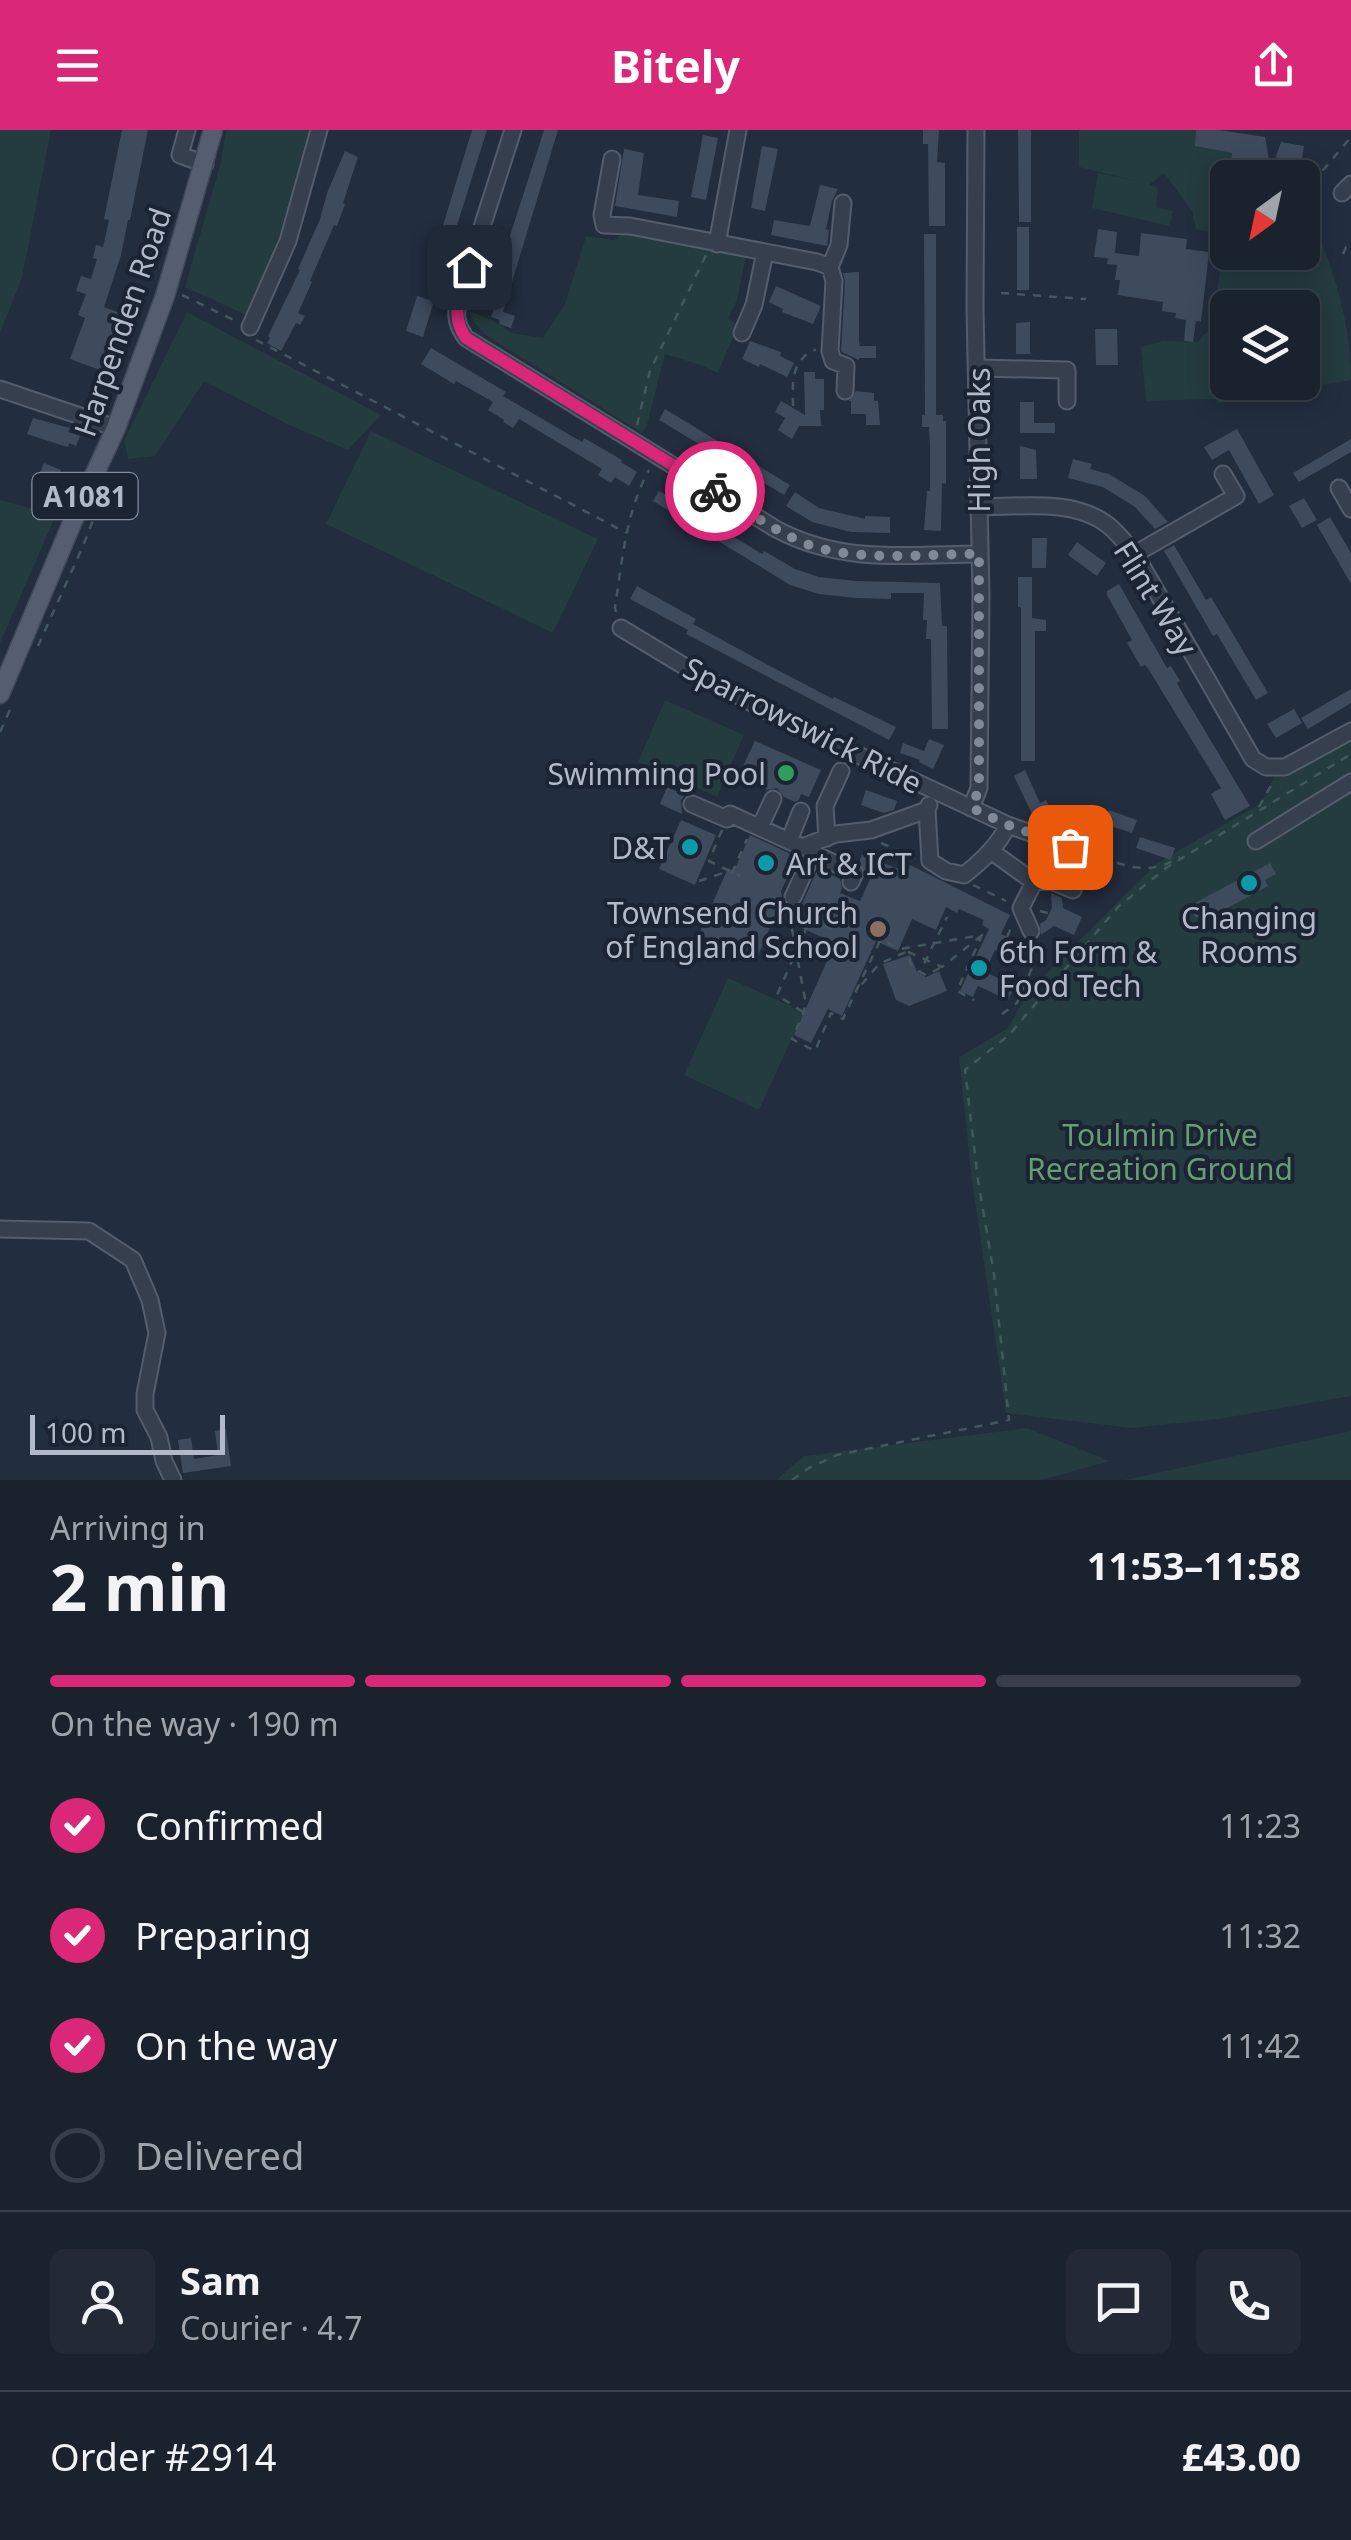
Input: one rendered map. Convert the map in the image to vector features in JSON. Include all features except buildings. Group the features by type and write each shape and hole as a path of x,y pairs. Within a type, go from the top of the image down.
{"main road":[{"name":"Harpenden Road","path":"0,694 116,428 165,296 214,130"}],"street":[{"path":"187,130 180,155 205,164"},
{"path":"250,328 288,241 319,130"},
{"path":"512,130 458,302 456,318 466,338 809,545 868,555 979,554"},
{"path":"714,243 738,130"},
{"name":"High Oaks","path":"972,808 979,788 976,130"},
{"path":"612,159 602,215 604,225 630,226 830,267"},
{"path":"843,203 839,245 830,267 834,280 830,352 833,361 846,366 844,391"},
{"path":"742,333 754,305 765,252"},
{"path":"978,368 1066,370 1066,401"},
{"path":"0,390 116,428"},
{"path":"1135,554 1236,496 1223,474"},
{"path":"1339,488 1351,509"},
{"name":"Flint Way","path":"978,508 1046,506 1079,510 1108,525 1135,554 1253,759 1266,767 1283,767"},
{"name":"Sparrowswick Ride","path":"621,628 778,717 934,792 1008,825 1101,858"},
{"path":"1283,767 1350,734"},
{"path":"827,838 825,806 841,772"},
{"path":"1256,841 1351,782"},
{"path":"934,792 927,810 930,860 946,871 964,875 991,851 1008,825"},
{"path":"756,828 773,799"},
{"path":"692,804 727,818 730,814 812,848 856,872 850,882"},
{"path":"793,898 812,848 827,838 870,830 927,810"},
{"path":"789,841 802,811"},
{"path":"991,851 1034,882 1051,881 1073,890"},
{"path":"1031,931 1021,908 1034,882"},
{"path":"0,1229 89,1230 133,1260 150,1300 157,1333 144,1394 145,1410 159,1436 173,1480"}],"path":[{"path":"1320,174 1351,137"},
{"path":"633,441 650,371 714,243"},
{"path":"1342,254 1351,244"},
{"path":"1001,293 1086,299"},
{"path":"181,295 250,328 253,338 627,533"},
{"path":"793,406 797,364 811,350 830,352"},
{"path":"621,628 615,607 627,533 645,477 657,455"},
{"path":"792,1480 837,1456 1010,1420 965,1070 1008,1034 1118,907 1166,868 1351,754"},
{"path":"1101,858 1137,868 1164,867 1262,806 1283,767"},
{"path":"727,818 709,861 740,876"},
{"path":"732,873 756,828"},
{"path":"700,881 726,872"},
{"path":"838,931 788,909 805,999 804,1012 792,1038 815,1052 832,1013 843,1019 881,940"},
{"path":"920,972 947,918"},
{"path":"804,1012 776,995 810,920"},
{"path":"1002,1014 1017,1003 1041,947 1031,931"},
{"path":"900,949 982,935"},
{"path":"906,952 914,969 926,975 942,968 982,935"},
{"path":"974,1000 957,991 982,935"},
{"path":"873,936 942,968"},
{"path":"856,990 879,964 906,952"}],"green space":[{"path":"0,130 51,130 22,278 0,333"},
{"path":"226,130 309,130 279,237 246,315 185,287 221,162"},
{"path":"1079,130 1196,130 1195,146 1236,153 1234,160 1210,160 1210,232 1196,229 1192,211 1164,173 1149,185 1158,191 1156,207 1173,211 1169,226 1092,208 1098,173 1140,182 1079,167"},
{"path":"627,231 746,256 737,300 728,318 738,325 718,373 665,354 642,433 487,336 469,311 512,333 543,338 565,304 586,236 614,240"},
{"path":"1320,240 1332,270 1348,335 1351,380 1320,385 1320,290 1217,290 1220,270 1320,270"},
{"path":"187,312 381,415 348,450 204,381 155,456 128,459 124,441"},
{"path":"1209,330 1210,399 1146,401 1141,347 1163,341 1197,342"},
{"path":"371,431 598,539 553,633 326,524"},
{"path":"0,500 56,515 0,643"},
{"path":"665,700 744,735 717,797 638,762"},
{"name":"Toulmin Drive Recreation Ground","path":"1351,734 1351,1396 1219,1419 1131,1428 1006,1413 972,1181 959,1057 1008,1028 1027,993 1157,863 1261,803 1275,775"},
{"path":"728,978 804,1012 759,1110 684,1075"},
{"path":"1027,1428 1110,1461 1041,1480 776,1480 804,1456"},
{"path":"1351,1431 1351,1480 1124,1480"}],"way so far":[{"path":"715,491 792,537 825,550 868,555 979,554 979,788 972,808 1070,847"}],"place":[{"name":"Swimming Pool","path":"786,773"},
{"name":"D&T","path":"690,847"},
{"name":"Art & ICT","path":"766,863"},
{"name":"Changing Rooms","path":"1249,883"},
{"name":"Townsend Church of England School","path":"878,929"},
{"name":"6th Form & Food Tech","path":"979,968"}],"route":[{"path":"469,267 456,311 466,338 715,491"}]}
